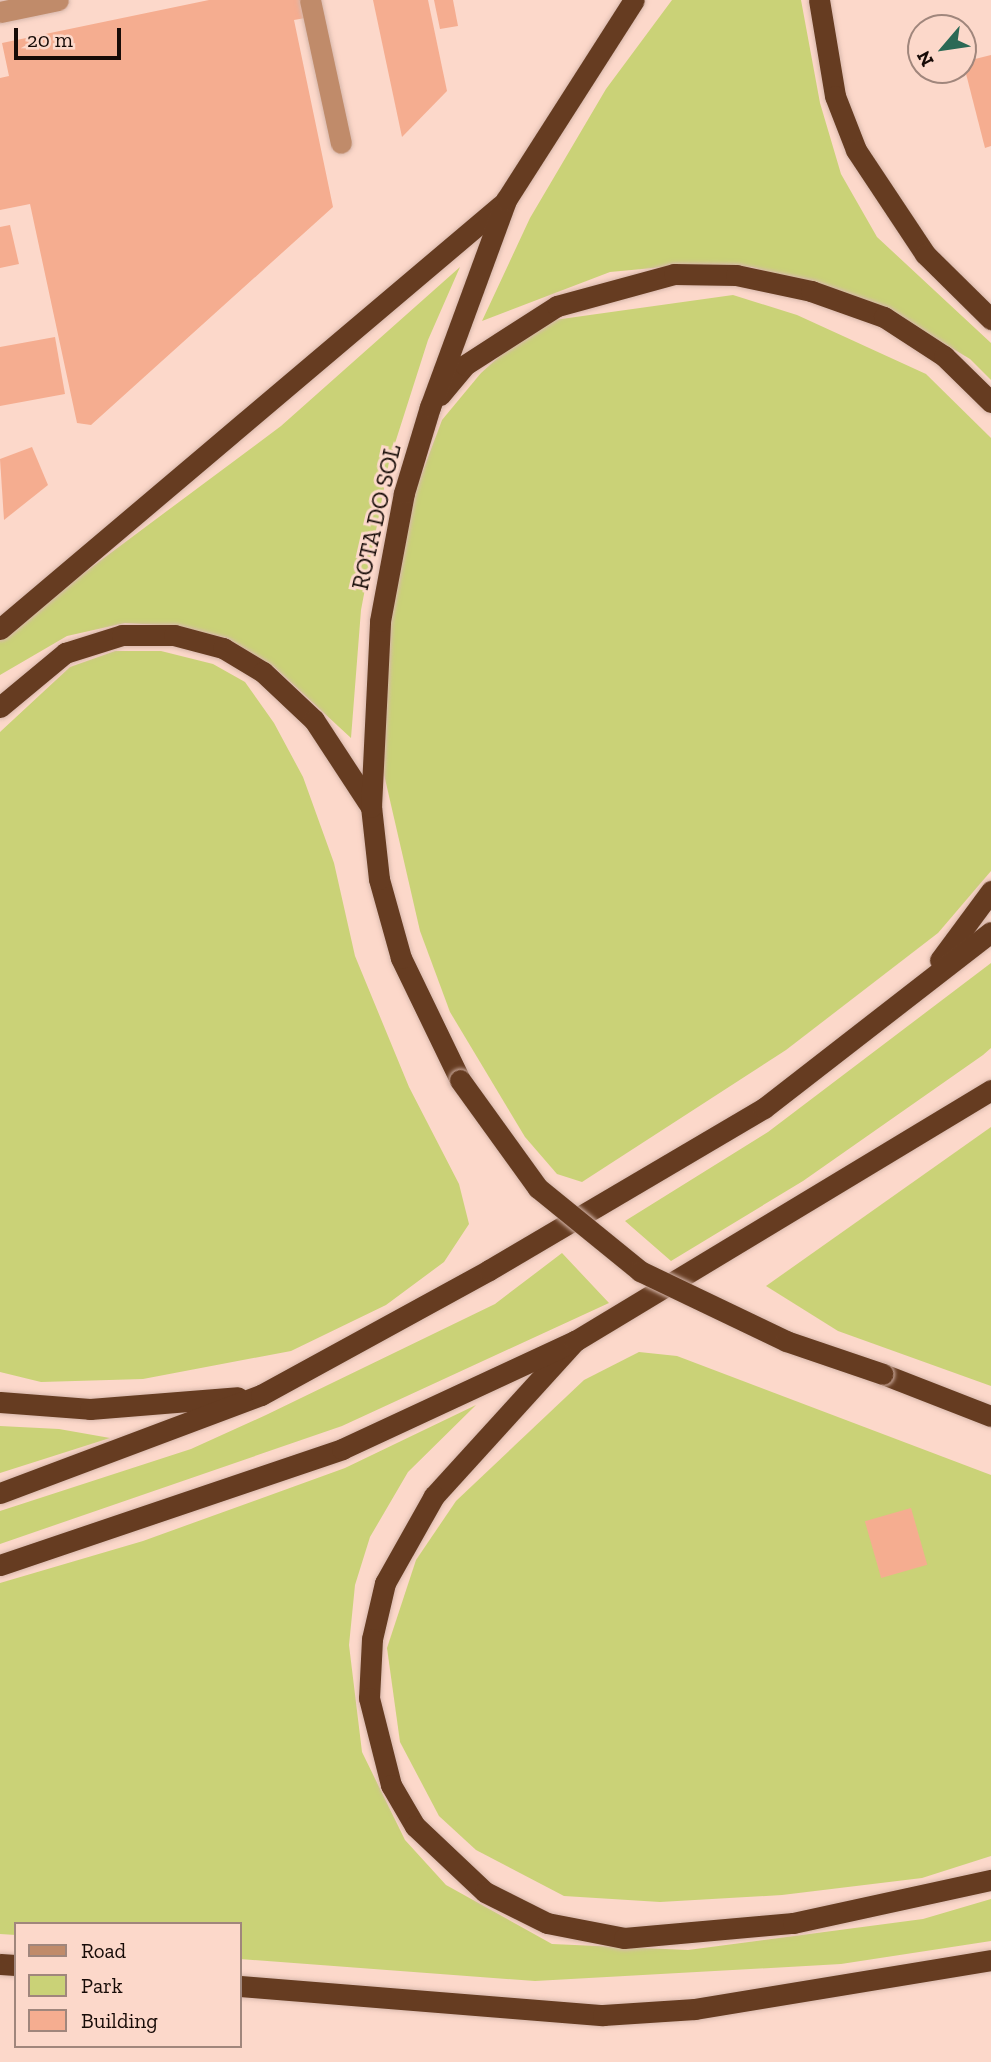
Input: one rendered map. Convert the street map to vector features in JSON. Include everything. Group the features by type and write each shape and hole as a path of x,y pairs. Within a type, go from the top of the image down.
{"highway":[{"name":"ROTA DO SOL","path":"634,0 506,200 430,407 404,493 380,621 371,807 379,879 401,958 460,1080 538,1188 640,1271 786,1341 883,1374 991,1416"},
{"path":"819,0 835,96 856,150 925,254 991,320"},
{"path":"0,629 506,200"},
{"path":"430,407 465,366 556,306 674,274 736,275 811,291 884,317 944,356 991,402"},
{"path":"0,707 65,653 122,635 199,641 263,672 314,720 371,807"},
{"path":"913,992 991,891"},
{"path":"0,1493 261,1395 764,1108 991,932"},
{"path":"0,1565 342,1449 575,1341 990,1090"},
{"path":"575,1341 434,1496 385,1583 372,1639 369,1698 391,1786 415,1826 485,1892 547,1923 624,1938 793,1923 991,1880"},
{"path":"0,1402 90,1409 261,1395"},
{"path":"242,1986 603,2015 695,2008 991,1960"}],"street":[{"path":"0,12 58,0"},
{"path":"310,0 341,143"}],"green space":[{"path":"672,0 801,0 820,103 841,174 877,237 991,343 991,380 970,359 885,308 752,267 685,265 610,272 482,321 530,218 606,89"},
{"path":"460,267 428,340 389,462 361,610 351,738 273,666 227,638 177,626 125,623 67,636 0,675 0,639 10,628 281,426"},
{"path":"733,295 797,315 926,374 991,438 991,871 938,933 786,1050 582,1182 557,1174 525,1137 450,1012 420,931 383,770 389,613 416,489 442,420 481,373 525,333 554,320"},
{"path":"115,651 161,651 213,664 245,682 274,723 303,777 334,863 355,956 409,1087 459,1184 469,1224 444,1262 386,1305 291,1351 143,1379 41,1382 0,1372 0,732 70,667"},
{"path":"991,963 991,1048 983,1055 803,1181 671,1261 625,1221 768,1132"},
{"path":"991,1127 991,1386 838,1331 766,1286"},
{"path":"562,1253 609,1303 342,1426 0,1544 0,1511 191,1449 266,1415 495,1304"},
{"path":"639,1352 677,1356 991,1475 991,1856 922,1878 782,1895 660,1902 564,1896 476,1850 439,1816 400,1742 387,1648 416,1560 456,1501 584,1380"},
{"path":"476,1405 408,1472 370,1537 355,1585 349,1645 362,1752 405,1840 446,1885 552,1944 688,1950 923,1919 991,1899 991,1941 841,1964 535,1981 242,1959 242,1922 14,1922 14,1935 0,1934 0,1583 143,1541 345,1468"},
{"path":"0,1426 59,1429 110,1438 0,1473"}],"building":[{"path":"209,0 301,0 305,18 294,20 333,207 91,425 77,423 30,204 0,210 0,78 9,76 2,43"},
{"path":"373,0 428,0 447,91 402,137"},
{"path":"434,0 453,0 458,26 440,29"},
{"path":"991,55 991,146 985,148 969,84 977,84 977,58"},
{"path":"10,225 19,264 0,268 0,227"},
{"path":"55,337 65,394 0,406 0,347"},
{"path":"32,447 48,485 4,520 0,459"},
{"path":"911,1508 927,1565 881,1578 865,1521"}]}
